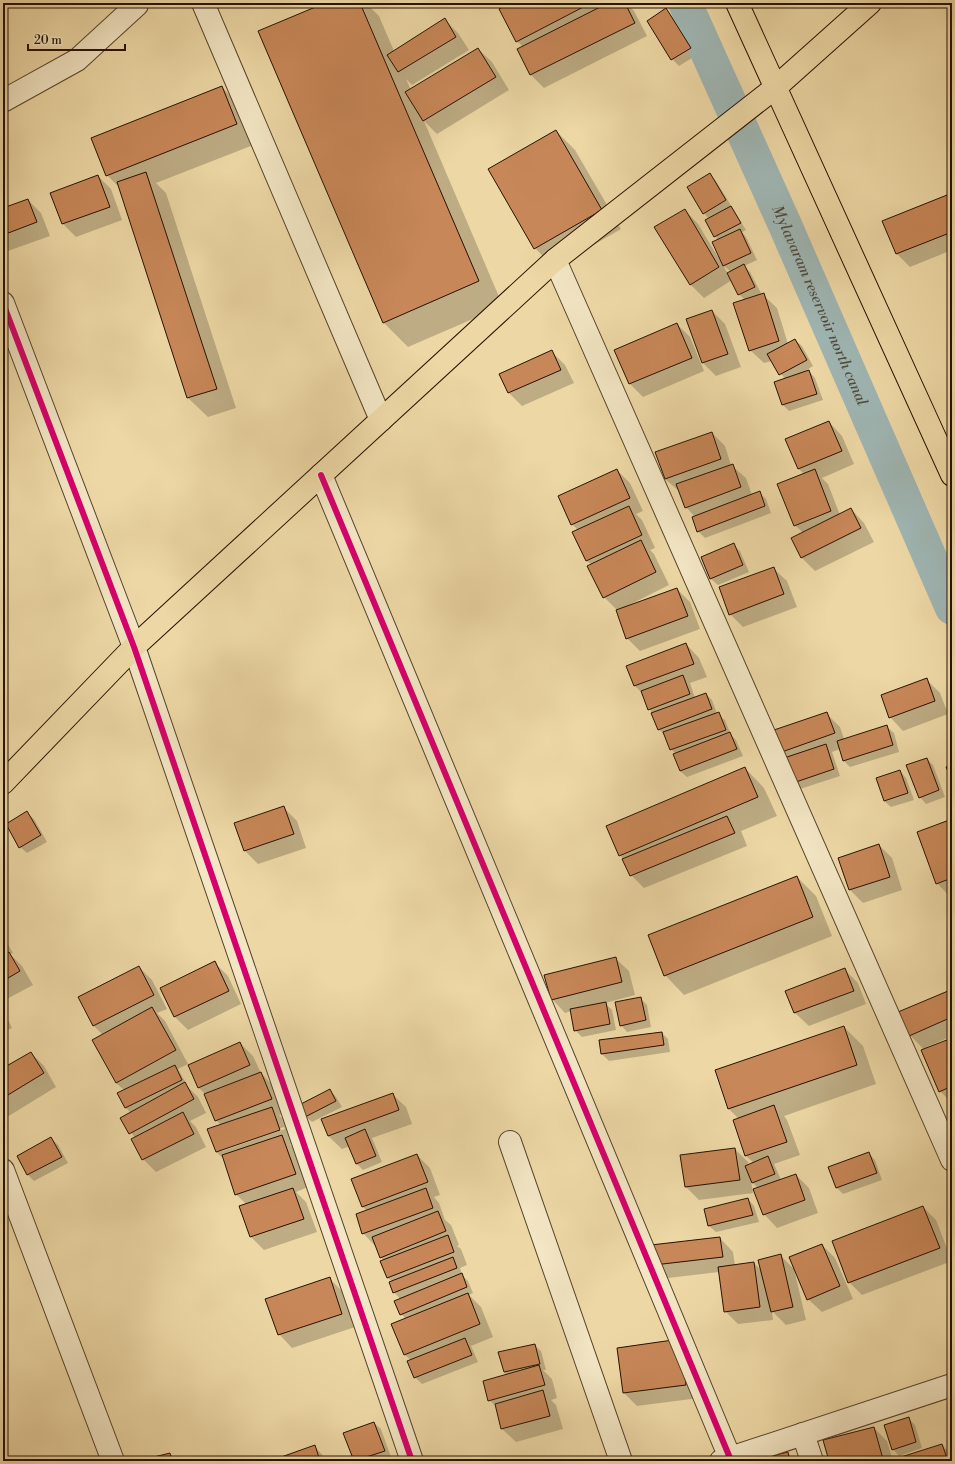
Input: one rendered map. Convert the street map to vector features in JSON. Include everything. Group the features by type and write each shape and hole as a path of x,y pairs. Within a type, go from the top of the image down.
{"main road":[{"path":"737,3 952,476"},
{"path":"3,783 134,647 555,260 776,87 870,3"}],"street":[{"path":"203,3 381,420"},
{"path":"3,101 77,60 141,4"},
{"path":"555,260 952,1160"},
{"path":"3,303 134,647 412,1461"},
{"path":"322,475 726,1459 952,1385"},
{"path":"510,1142 621,1461"},
{"path":"3,1170 113,1461"},
{"path":"803,1434 812,1461"}],"building":[{"path":"325,3 360,3 479,281 383,323 258,31"},
{"path":"510,3 591,3 516,42 499,9"},
{"path":"608,3 625,3 635,23 530,75 517,49"},
{"path":"666,8 691,48 671,60 647,21"},
{"path":"445,18 456,37 398,72 387,55"},
{"path":"478,48 496,77 423,121 405,92"},
{"path":"222,86 237,124 106,176 91,138"},
{"path":"556,130 602,210 534,249 488,169"},
{"path":"146,172 217,389 187,398 117,182"},
{"path":"710,173 726,200 703,214 687,187"},
{"path":"98,175 110,207 62,224 50,193"},
{"path":"952,193 952,232 896,254 882,221"},
{"path":"28,199 37,222 3,235 3,208"},
{"path":"731,206 741,223 714,237 705,220"},
{"path":"685,209 719,267 690,285 654,227"},
{"path":"740,229 751,253 723,266 712,242"},
{"path":"744,264 755,287 738,295 727,273"},
{"path":"764,293 779,341 749,351 733,303"},
{"path":"712,310 728,354 702,363 686,319"},
{"path":"677,323 692,358 629,384 614,350"},
{"path":"795,339 807,360 779,375 767,354"},
{"path":"552,350 561,370 508,393 499,374"},
{"path":"809,370 817,394 782,405 774,382"},
{"path":"829,421 842,451 798,469 785,439"},
{"path":"712,432 721,459 665,479 655,452"},
{"path":"733,464 741,487 685,508 676,484"},
{"path":"617,469 630,498 571,525 558,496"},
{"path":"815,469 831,511 794,526 777,484"},
{"path":"760,491 765,506 697,532 692,517"},
{"path":"629,506 642,535 586,561 572,532"},
{"path":"851,508 861,528 801,558 791,538"},
{"path":"641,540 656,572 603,598 587,566"},
{"path":"734,543 743,565 710,579 701,557"},
{"path":"774,567 784,594 729,615 719,587"},
{"path":"677,588 688,616 626,639 616,610"},
{"path":"686,643 694,664 634,686 626,666"},
{"path":"683,675 690,694 648,710 641,691"},
{"path":"927,678 935,701 889,718 881,695"},
{"path":"706,693 712,709 658,730 651,713"},
{"path":"719,712 726,730 670,750 663,732"},
{"path":"827,712 835,733 779,753 771,731"},
{"path":"887,725 893,745 843,761 837,741"},
{"path":"730,732 737,749 680,771 673,754"},
{"path":"826,744 834,769 793,783 784,758"},
{"path":"927,758 939,790 919,798 906,765"},
{"path":"952,764 952,781 946,767"},
{"path":"745,767 758,797 619,856 606,826"},
{"path":"900,770 908,793 884,801 876,778"},
{"path":"284,806 294,834 244,851 234,823"},
{"path":"27,811 41,835 19,848 6,824"},
{"path":"727,816 735,833 630,876 622,859"},
{"path":"952,819 952,878 936,884 917,832"},
{"path":"879,844 890,877 849,890 838,858"},
{"path":"797,876 813,917 664,976 648,935"},
{"path":"9,952 20,971 3,981 3,955"},
{"path":"616,957 622,982 551,1000 544,975"},
{"path":"215,961 229,991 174,1017 160,988"},
{"path":"139,966 154,995 93,1026 78,997"},
{"path":"845,968 854,991 794,1013 785,991"},
{"path":"948,991 952,999 952,1017 909,1036 898,1012"},
{"path":"641,997 646,1020 620,1026 615,1002"},
{"path":"606,1002 610,1024 574,1031 570,1009"},
{"path":"152,1007 176,1050 116,1083 92,1040"},
{"path":"844,1026 857,1065 728,1109 715,1070"},
{"path":"662,1032 664,1045 601,1054 599,1040"},
{"path":"952,1038 952,1086 939,1092 921,1050"},
{"path":"240,1042 250,1065 198,1088 188,1065"},
{"path":"31,1052 44,1073 3,1098 3,1068"},
{"path":"175,1065 182,1080 125,1108 117,1093"},
{"path":"261,1072 272,1099 215,1121 204,1094"},
{"path":"185,1082 194,1099 129,1134 120,1118"},
{"path":"330,1089 336,1101 305,1117 299,1105"},
{"path":"393,1093 399,1110 328,1136 321,1119"},
{"path":"774,1105 787,1142 745,1156 733,1120"},
{"path":"272,1107 280,1130 216,1152 207,1129"},
{"path":"183,1112 194,1134 142,1160 131,1139"},
{"path":"365,1129 376,1156 356,1164 345,1138"},
{"path":"282,1135 296,1174 235,1195 222,1155"},
{"path":"51,1137 62,1157 27,1175 17,1156"},
{"path":"735,1148 740,1180 685,1187 680,1155"},
{"path":"869,1152 877,1173 836,1188 828,1167"},
{"path":"417,1154 428,1182 362,1207 351,1179"},
{"path":"768,1156 775,1174 752,1183 745,1166"},
{"path":"796,1174 805,1200 763,1215 753,1189"},
{"path":"293,1188 304,1219 250,1237 239,1206"},
{"path":"426,1188 433,1208 362,1234 356,1214"},
{"path":"748,1198 753,1215 708,1226 704,1209"},
{"path":"923,1206 940,1248 848,1283 832,1241"},
{"path":"438,1211 446,1231 380,1258 372,1237"},
{"path":"448,1235 454,1252 387,1278 380,1261"},
{"path":"720,1237 723,1257 654,1265 651,1245"},
{"path":"822,1244 840,1286 807,1300 789,1257"},
{"path":"781,1254 793,1307 771,1312 758,1260"},
{"path":"453,1257 457,1268 393,1293 389,1282"},
{"path":"754,1262 760,1307 724,1312 718,1267"},
{"path":"462,1273 467,1287 400,1315 394,1301"},
{"path":"330,1277 342,1314 278,1335 265,1299"},
{"path":"468,1293 480,1324 404,1355 391,1324"},
{"path":"465,1338 472,1355 414,1378 407,1361"},
{"path":"680,1339 686,1385 623,1393 617,1348"},
{"path":"535,1344 540,1364 504,1372 498,1352"},
{"path":"539,1365 545,1385 488,1401 483,1381"},
{"path":"543,1390 550,1416 501,1429 495,1404"},
{"path":"909,1417 916,1442 892,1450 884,1425"},
{"path":"374,1422 385,1451 354,1461 343,1433"},
{"path":"874,1427 883,1459 876,1461 829,1461 823,1440"},
{"path":"942,1444 948,1461 903,1461 901,1457"},
{"path":"315,1445 320,1461 270,1461"},
{"path":"788,1452 790,1461 751,1461"},
{"path":"170,1453 172,1461 138,1461"}],"waterway":[{"name":"Mylavaram reservoir north canal","path":"685,3 785,225 952,608"}],"cycle path":[{"path":"3,303 134,647 412,1461"},
{"path":"321,475 730,1458"}]}
